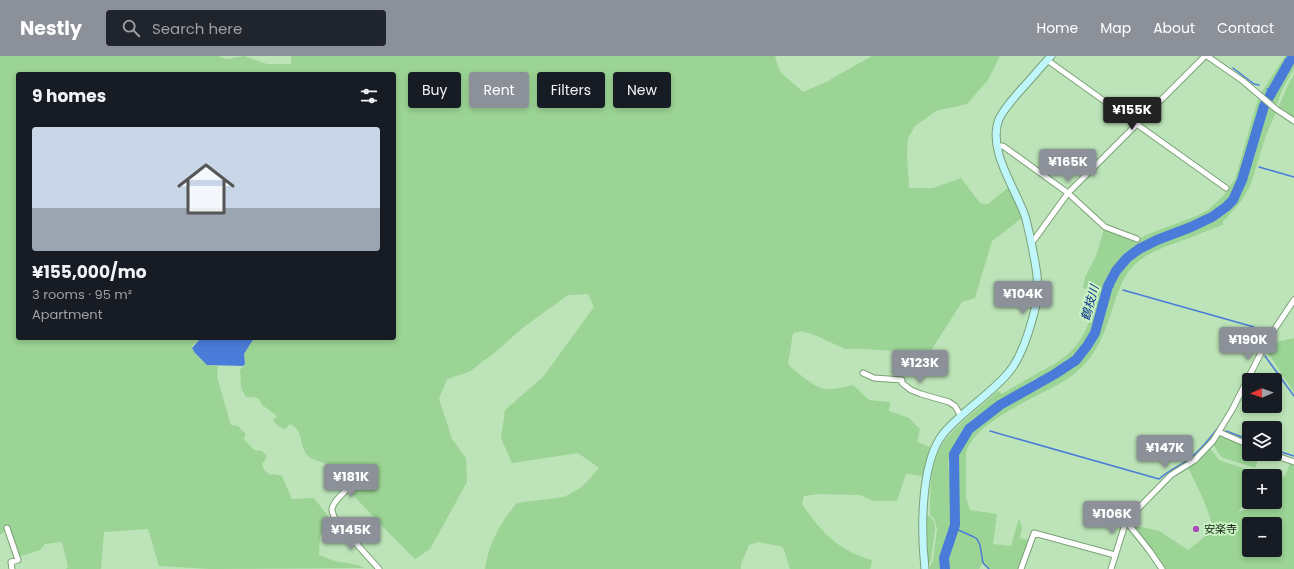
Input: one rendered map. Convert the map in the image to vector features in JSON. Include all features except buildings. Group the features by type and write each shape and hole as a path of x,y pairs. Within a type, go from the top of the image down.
{"main road":[{"path":"925,569 924,487 931,457 942,435 1010,371 1023,347 1036,304 1036,273 1031,241 1025,216 1007,175 997,146 997,130 999,119 1007,107 1049,58"}],"street":[{"path":"1031,241 1034,240 1068,194 1206,56 1243,81 1258,95 1294,121"},
{"path":"1049,58 1226,188"},
{"path":"997,146 1003,146 1068,194 1105,227 1137,239"},
{"path":"1111,569 1126,521 1171,475 1195,460 1213,442 1238,400 1268,339 1294,300"},
{"path":"863,373 874,378 902,380 902,382 911,390 949,402 955,406 961,416"},
{"path":"1219,432 1242,442"},
{"path":"1282,458 1294,462"},
{"path":"363,476 334,503 332,510 336,521 379,569"},
{"path":"1126,521 1162,569"},
{"path":"6,528 18,560 10,562 12,569"},
{"path":"1020,569 1034,533 1115,555"}],"green space":[{"path":"0,56 218,56 226,59 244,56 267,64 291,64 291,56 776,56 775,58 781,73 803,92 826,82 872,56 1000,56 988,80 967,104 936,111 915,126 908,138 907,155 909,188 933,188 961,178 980,203 988,204 1009,187 1022,218 992,241 975,298 962,302 930,352 845,349 802,331 793,333 788,364 794,370 818,387 824,389 841,388 853,385 869,400 890,402 889,411 909,418 920,429 917,442 930,447 924,476 906,474 897,501 874,501 860,495 820,494 804,496 802,504 816,523 832,539 850,552 872,560 870,569 790,569 783,547 759,542 749,545 741,564 741,569 485,569 492,542 501,525 517,503 564,497 582,487 599,468 578,453 512,463 501,438 505,410 543,377 594,307 588,294 568,295 524,327 469,372 447,379 439,399 452,439 466,458 467,482 430,549 415,559 352,494 328,465 324,462 310,458 307,455 299,434 294,427 290,424 285,429 278,426 273,421 277,416 262,405 259,399 246,397 241,388 240,370 245,364 244,354 253,340 396,340 396,72 16,72 16,340 199,340 192,346 194,352 205,363 218,366 217,377 231,425 238,426 246,434 244,439 254,450 262,451 266,455 266,459 262,464 263,468 269,475 275,474 282,476 292,499 314,498 333,523 320,536 319,555 335,561 358,565 364,568 210,569 159,566 148,529 104,532 101,569 66,569 68,566 62,542 45,544 40,550 15,558 5,531 0,535"},
{"path":"1285,56 1292,56 1267,98 1261,93"},
{"path":"1294,58 1294,69 1282,90 1277,104 1270,100"},
{"path":"1294,74 1294,118 1279,106"},
{"path":"1258,99 1264,104 1239,184 1228,200 1214,212 1199,221 1148,241 1133,250 1120,262 1110,278 1103,295 1097,323 1089,340 1075,357 1058,370 1045,377 1036,378 980,416 974,418 962,430 948,463 952,493 953,520 947,532 946,545 939,559 942,561 943,569 930,569 933,561 937,529 935,520 930,514 931,481 936,457 943,443 957,427 998,391 1002,394 1057,362 1075,347 1083,335 1091,317 1098,291 1083,288 1085,277 1096,256 1104,229 1134,239 1134,242 1146,235 1208,210 1223,196 1235,179"},
{"path":"1267,106 1276,112 1266,135 1251,184 1242,200 1223,222 1223,225 1167,246 1150,254 1135,264 1121,284 1105,329 1096,349 1083,366 1064,381 994,420 981,430 971,441 966,453 966,498 970,510 997,514 993,544 1011,546 1019,518 1022,528 1020,538 1029,540 1019,569 989,569 983,563 979,569 946,569 947,551 958,519 954,461 961,439 973,426 990,413 1063,371 1085,351 1096,333 1105,301 1116,275 1125,263 1137,252 1166,237 1212,218 1225,208 1236,196 1241,187"},
{"path":"1294,338 1294,392 1266,350 1276,342"},
{"path":"1221,435 1242,444 1242,461 1258,461 1255,468 1221,457 1213,444"},
{"path":"1209,447 1219,460 1246,469 1242,469 1242,507 1238,512 1248,509 1282,509 1282,476 1285,477 1290,462 1294,463 1294,569 1164,569 1132,525 1159,531 1188,550 1213,530 1206,506 1188,468 1200,459"},
{"path":"927,516 930,516 935,523 931,560 928,565"}],"water":[{"path":"199,340 253,340 244,354 245,364 243,366 207,365 192,348"}],"waterway":[{"name":"鶴枝川","path":"945,569 944,558 955,525 954,454 969,429 1000,405 1055,374 1076,360 1095,333 1108,286 1116,271 1127,258 1139,249 1157,240 1212,217 1233,200 1242,180 1264,106 1289,62 1294,56"},
{"path":"1233,68 1254,84 1259,85"},
{"name":"鶴枝川","path":"1267,89 1272,91"},
{"name":"鶴枝川","path":"1247,164 1251,165"},
{"path":"1259,167 1294,177"},
{"name":"鶴枝川","path":"1108,286 1113,287"},
{"path":"1123,290 1254,327 1261,340"},
{"path":"1265,356 1294,396"},
{"path":"990,431 1159,479 1193,456 1217,429"},
{"path":"1226,431 1242,437"},
{"path":"1282,452 1294,456"},
{"path":"954,528 977,539 980,545 983,563 989,569"}],"place":[{"name":"安楽寺","path":"1196,529"}]}
